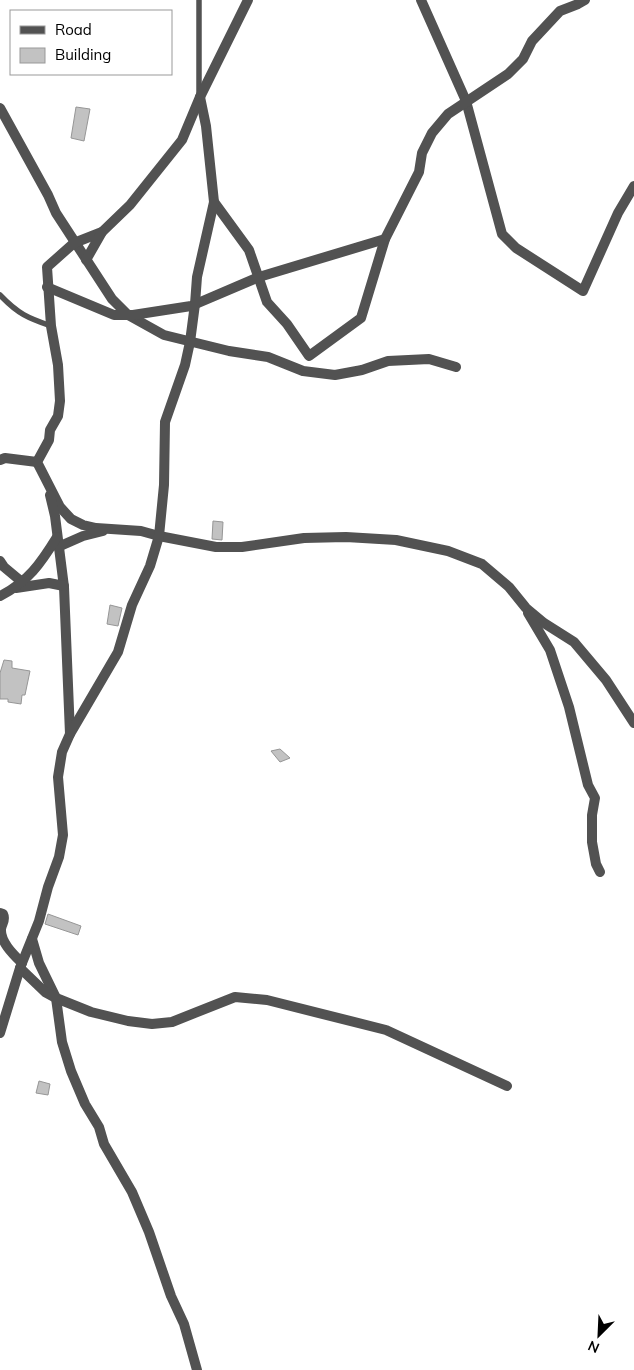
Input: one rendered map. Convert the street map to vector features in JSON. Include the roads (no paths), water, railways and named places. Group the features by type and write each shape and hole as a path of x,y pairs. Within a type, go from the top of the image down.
{"street":[{"path":"86,260 102,232 130,205 182,140 200,97 248,0"},
{"path":"421,0 466,101 502,234 516,248 583,291 618,213 634,186"},
{"path":"309,356 360,318 385,239 419,172 422,153 432,133 448,114 508,74 523,59 532,42 560,11 585,0"},
{"path":"0,1032 21,966 39,921 63,835 58,777 62,752 70,734 118,652 132,605 150,566 159,536 164,476 165,422 185,365 190,342 197,277 214,202 206,126 200,97"},
{"path":"0,108 48,195 56,214 112,299 128,315 164,335 229,351 268,358 303,371 334,374 353,372 388,362 429,359 456,367"},
{"path":"214,202 249,250 266,302 287,324 323,373"},
{"path":"36,462 49,440 50,430 58,416 60,401 58,365 47,287 47,267 74,243 102,232"},
{"path":"47,287 114,315 128,315 191,306 259,277 385,239"},
{"path":"0,460 5,458 36,462"},
{"path":"36,462 60,507 71,519 84,526 141,531 216,546 242,547 304,538 346,537 405,542 448,551 482,564 509,587 526,608 550,650 569,707 588,786 595,798 592,815 592,842 596,864 600,872"},
{"path":"49,486 64,586 70,734"},
{"path":"0,596 19,585 39,566 57,542 111,529"},
{"path":"0,561 19,585"},
{"path":"19,585 49,583 64,586"},
{"path":"526,608 544,623 574,642 606,680 634,723"},
{"path":"0,913 3,914 5,919 1,936 21,966 45,992 91,1012 128,1021 152,1024 172,1022 235,997 268,1000 386,1030 507,1086"},
{"path":"32,939 38,963 56,998 62,1042 71,1071 99,1128 104,1144 132,1192 146,1224 171,1296 184,1324 197,1370"}],"lane":[{"path":"200,0 200,97"},
{"path":"0,295 14,309 31,319 51,326"}]}
